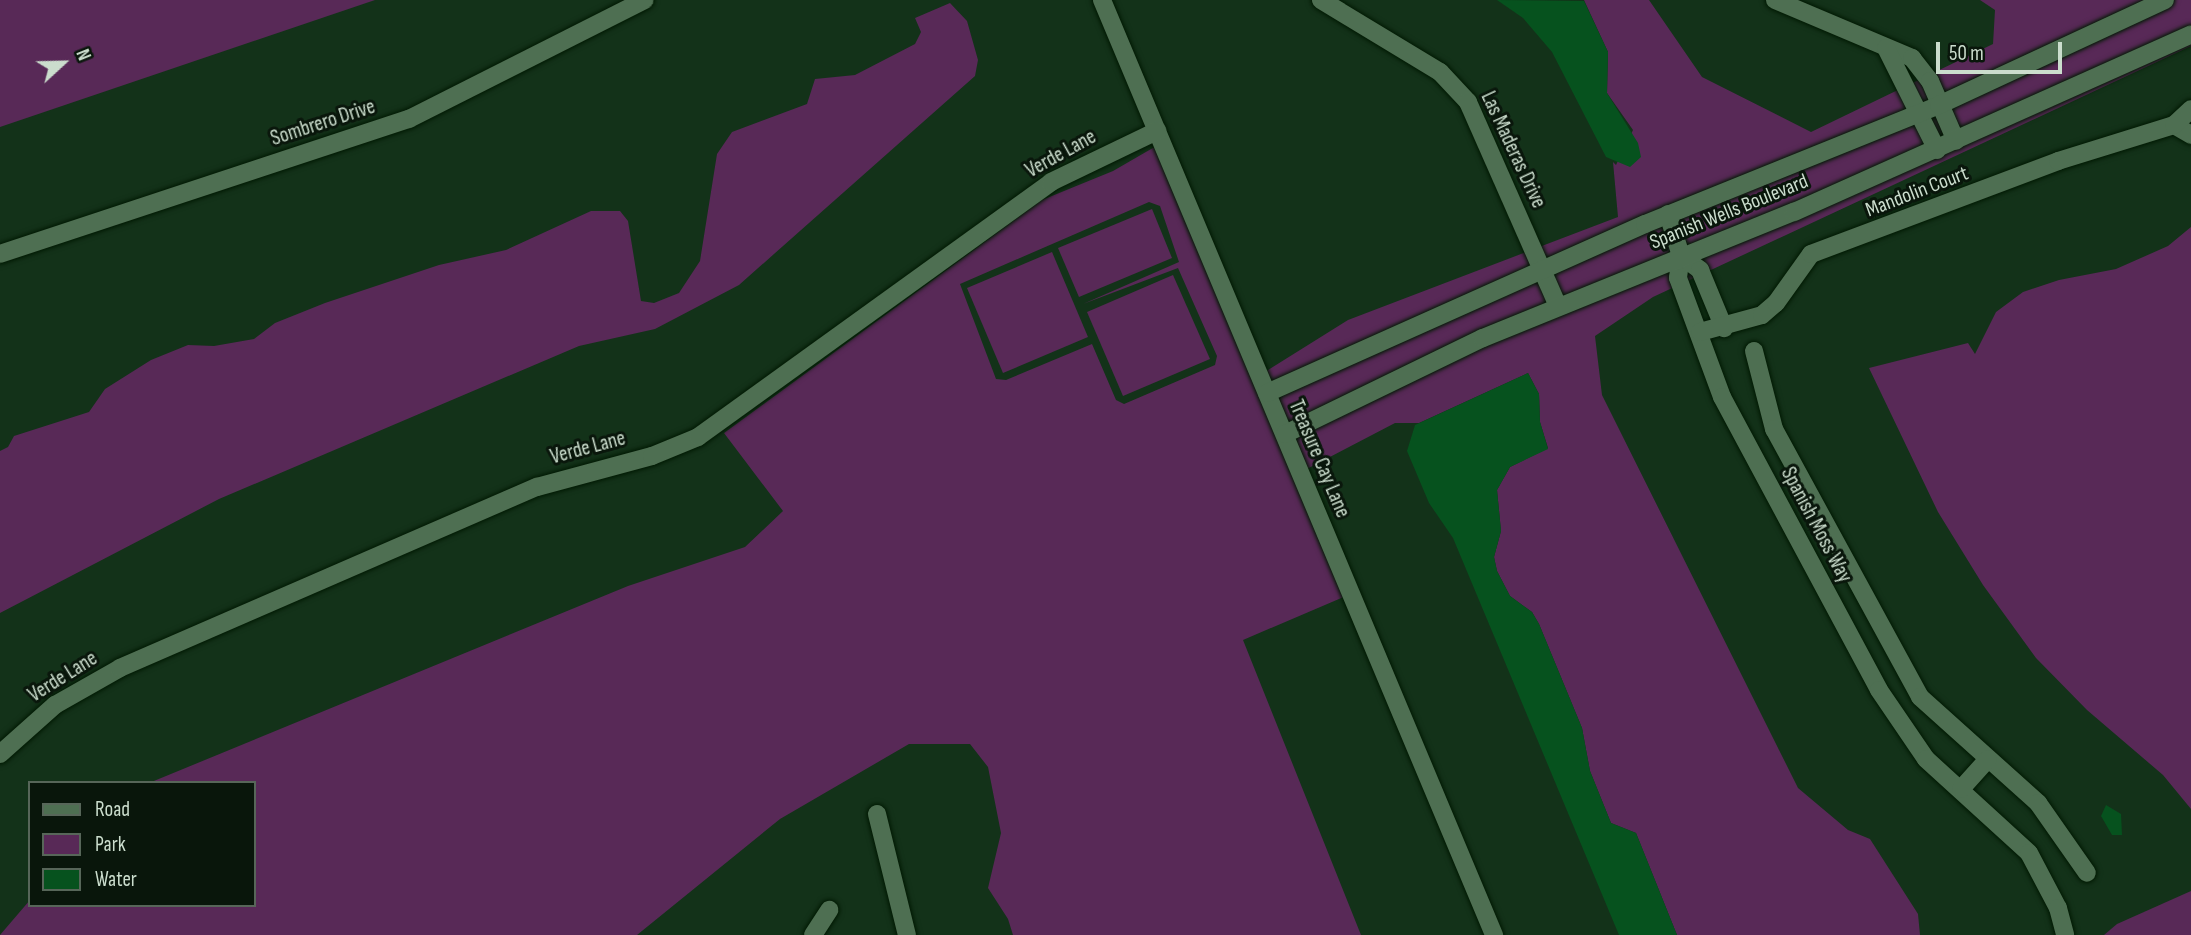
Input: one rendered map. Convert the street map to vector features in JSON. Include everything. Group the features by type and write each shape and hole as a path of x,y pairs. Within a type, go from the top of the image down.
{"street":[{"name":"Sombrero Drive","path":"0,254 409,119 645,0"},
{"name":"Treasure Cay Lane","path":"1102,0 1494,935"},
{"name":"Las Maderas Drive","path":"1321,0 1440,72 1468,102 1558,306"},
{"path":"1775,0 1912,58 1930,81 1956,141"},
{"name":"Spanish Wells Boulevard","path":"1267,393 1668,214 1939,105 2165,0"},
{"name":"Spanish Wells Boulevard","path":"1284,434 1558,306 1937,150 2191,34"},
{"path":"1886,47 1937,150"},
{"name":"Mandolin Court","path":"1700,331 1724,328 1762,315 1776,303 1811,254 2058,161 2174,125 2191,109"},
{"path":"2174,125 2191,135"},
{"name":"Verde Lane","path":"0,754 55,705 120,668 537,487 672,450 698,437 1051,182 1157,131"},
{"name":"Spanish Moss Way","path":"1668,214 1681,256 1678,278 1700,331 1722,397 1878,690 1926,759 2029,853 2058,908 2065,935"},
{"name":"Spanish Moss Way","path":"1681,256 1700,270 1724,328"},
{"name":"Spanish Moss Way","path":"1754,351 1774,429 1920,697 2038,803 2087,873"},
{"path":"1961,789 1988,759"},
{"path":"877,814 907,935"},
{"path":"813,935 829,910"}],"green space":[{"path":"0,0 375,0 0,127"},
{"path":"1584,0 1649,0 1702,77 1811,132 1993,44 1995,10 1980,0 2191,0 2191,46 1653,297 1595,336 1602,395 1798,788 1848,830 1870,839 1918,914 1920,935 1677,935 1636,833 1611,823 1590,771 1582,728 1539,624 1532,612 1510,596 1497,571 1494,557 1501,531 1497,490 1510,467 1548,448 1540,422 1539,394 1528,373 1419,423 1395,423 1303,471 1353,593 1243,640 1361,935 1013,935 1008,919 988,888 1001,833 988,767 970,744 909,744 780,819 637,935 0,935 28,902 28,907 256,907 256,781 154,781 628,586 745,547 783,511 724,433 1042,200 1113,171 1158,145 1260,375 1348,320 1618,217 1613,162 1616,165 1633,130 1607,93 1608,52","holes":["1149,202 1160,206 1179,262 1083,304 1178,268 1217,356 1215,365 1124,404 1116,400 1092,344 1006,380 996,379 960,284"]},
{"path":"950,3 967,21 978,60 975,76 739,285 655,329 579,346 219,499 0,613 0,451 8,447 14,436 89,412 105,389 151,360 188,345 214,346 254,339 275,323 325,303 439,265 506,250 591,211 620,211 628,221 641,301 654,303 679,293 700,261 717,154 732,132 807,104 815,79 855,75 915,44 921,32 915,18"},
{"path":"1152,209 1172,258 1079,297 1058,248"},
{"path":"2191,227 2191,809 2163,775 2087,710 2036,658 1983,585 1938,512 1869,368 1968,343 1975,354 1996,312 2023,292 2059,280 2116,269 2168,246"},
{"path":"1052,252 1088,337 1003,373 967,288"},
{"path":"1173,275 1210,359 1123,396 1087,312"},
{"path":"2191,891 2191,935 2104,935 2117,924"}],"water":[{"path":"1497,0 1584,1 1608,52 1607,93 1638,143 1641,157 1630,167 1606,157 1552,52 1523,18"},
{"path":"1528,373 1539,394 1540,422 1548,449 1510,467 1497,490 1501,531 1494,557 1497,571 1510,596 1532,612 1539,624 1582,728 1590,771 1611,823 1636,833 1677,935 1619,935 1453,538 1429,503 1407,451 1415,425"},
{"path":"2106,805 2121,814 2122,835 2112,835 2101,816"}]}
